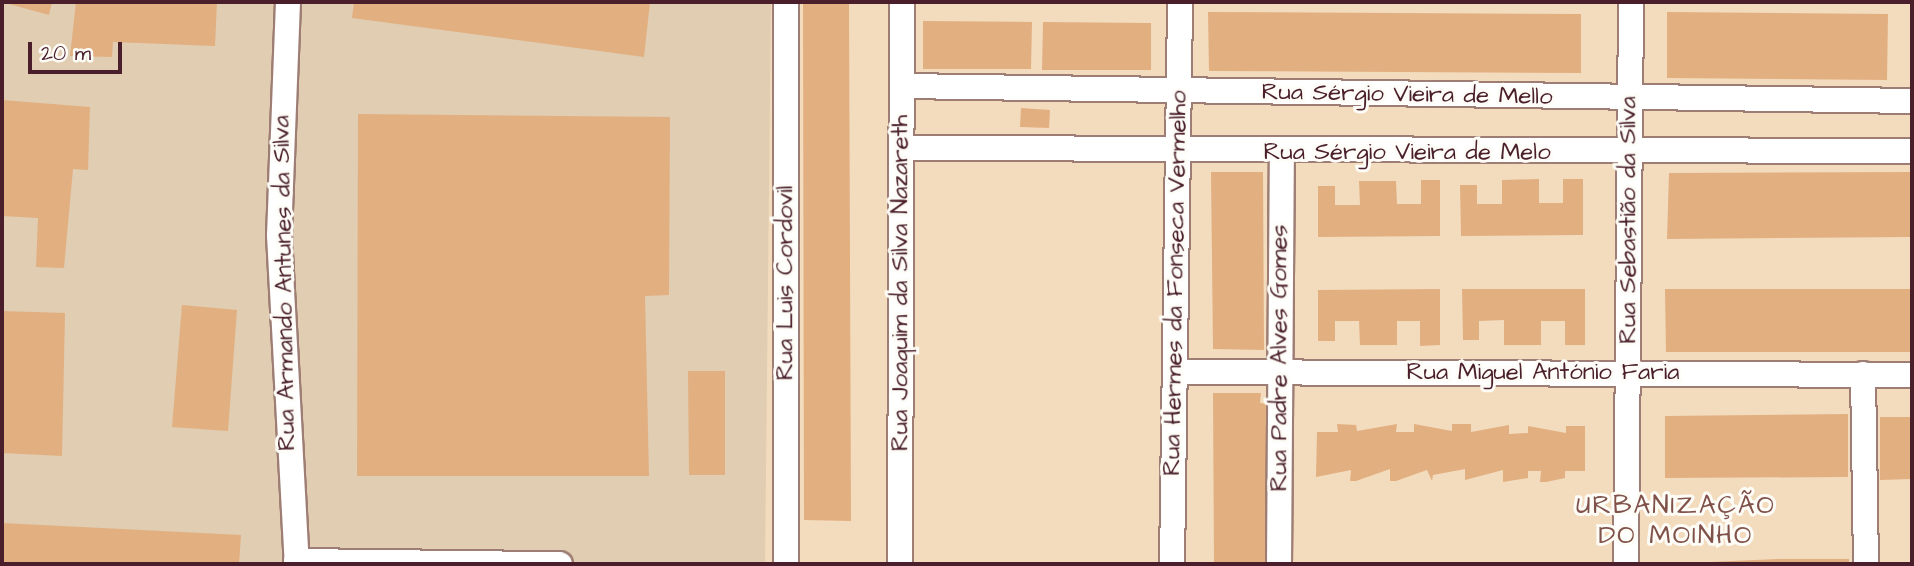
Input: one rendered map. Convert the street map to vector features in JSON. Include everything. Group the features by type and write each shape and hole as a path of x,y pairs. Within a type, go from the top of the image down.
{"street":[{"name":"Rua Armando Antunes da Silva","path":"288,2 279,235 296,563"},
{"name":"Rua Luis Cordovil","path":"786,2 786,564"},
{"name":"Rua Joaquim da Silva Nazareth","path":"900,564 902,2"},
{"name":"Rua Hermes da Fonseca Vermelho","path":"1172,564 1180,2"},
{"name":"Rua Sebastião da Silva","path":"1626,564 1631,2"},
{"name":"Rua Sérgio Vieira de Mello","path":"902,86 1630,99 1912,100"},
{"name":"Rua Sérgio Vieira de Melo","path":"902,148 1630,154 1912,151"},
{"name":"Rua Padre Alves Gomes","path":"1279,564 1282,152"},
{"name":"Rua Miguel António Faria","path":"1175,372 1912,374"},
{"path":"1863,374 1866,564"},
{"path":"296,563 560,564"}],"shaded area":[{"path":"2,2 771,2 765,564 2,564"}],"building":[{"path":"2,2 52,2 49,15"},
{"path":"76,2 217,2 215,46 113,42 112,57 70,56"},
{"path":"354,2 650,2 644,57 352,18"},
{"path":"803,2 849,2 851,521 804,520"},
{"path":"1208,12 1581,14 1581,73 1209,71"},
{"path":"1667,12 1888,14 1887,80 1667,78"},
{"path":"923,21 1032,22 1031,69 923,69"},
{"path":"1043,22 1151,23 1151,70 1042,70"},
{"path":"2,100 90,107 88,170 73,169 64,268 36,267 38,218 2,216"},
{"path":"1021,108 1050,110 1049,128 1020,127"},
{"path":"358,114 670,117 669,295 645,296 649,476 357,476"},
{"path":"1211,172 1263,172 1264,350 1213,349"},
{"path":"1912,172 1912,237 1667,239 1669,173"},
{"path":"1539,179 1539,203 1563,203 1563,179 1583,179 1583,235 1461,236 1460,185 1477,185 1477,204 1502,204 1502,180"},
{"path":"1421,180 1440,180 1440,236 1318,237 1318,186 1335,186 1335,205 1360,205 1359,181 1396,181 1397,204 1421,204"},
{"path":"1440,289 1440,345 1420,346 1420,321 1397,321 1397,345 1360,345 1359,321 1335,321 1335,341 1318,341 1318,290"},
{"path":"1462,289 1585,289 1585,345 1565,345 1565,321 1541,321 1541,345 1504,345 1504,320 1479,321 1479,340 1463,340"},
{"path":"1665,289 1912,289 1912,352 1666,352"},
{"path":"182,305 237,310 228,431 172,427"},
{"path":"2,311 65,313 62,456 2,453"},
{"path":"688,371 725,371 725,475 689,475"},
{"path":"1213,393 1261,393 1260,403 1268,404 1268,564 1214,564"},
{"path":"1848,414 1848,477 1665,478 1665,416"},
{"path":"1880,417 1912,417 1912,479 1880,480"},
{"path":"1337,424 1356,425 1357,431 1397,424 1396,432 1414,432 1414,424 1452,431 1452,424 1471,424 1471,432 1509,425 1509,434 1528,433 1528,426 1566,433 1566,426 1585,426 1585,471 1565,471 1565,478 1546,482 1540,482 1541,471 1528,471 1528,478 1503,482 1503,470 1465,480 1465,469 1433,475 1432,481 1427,470 1396,481 1390,481 1390,469 1356,481 1350,481 1351,470 1316,477 1317,432 1338,432"},
{"path":"2,523 241,535 239,564 2,564"},
{"path":"1849,559 1849,564 1666,564"}],"district":[{"name":"URBANIZAÇÃO DO MOINHO","path":"1676,521"}]}
